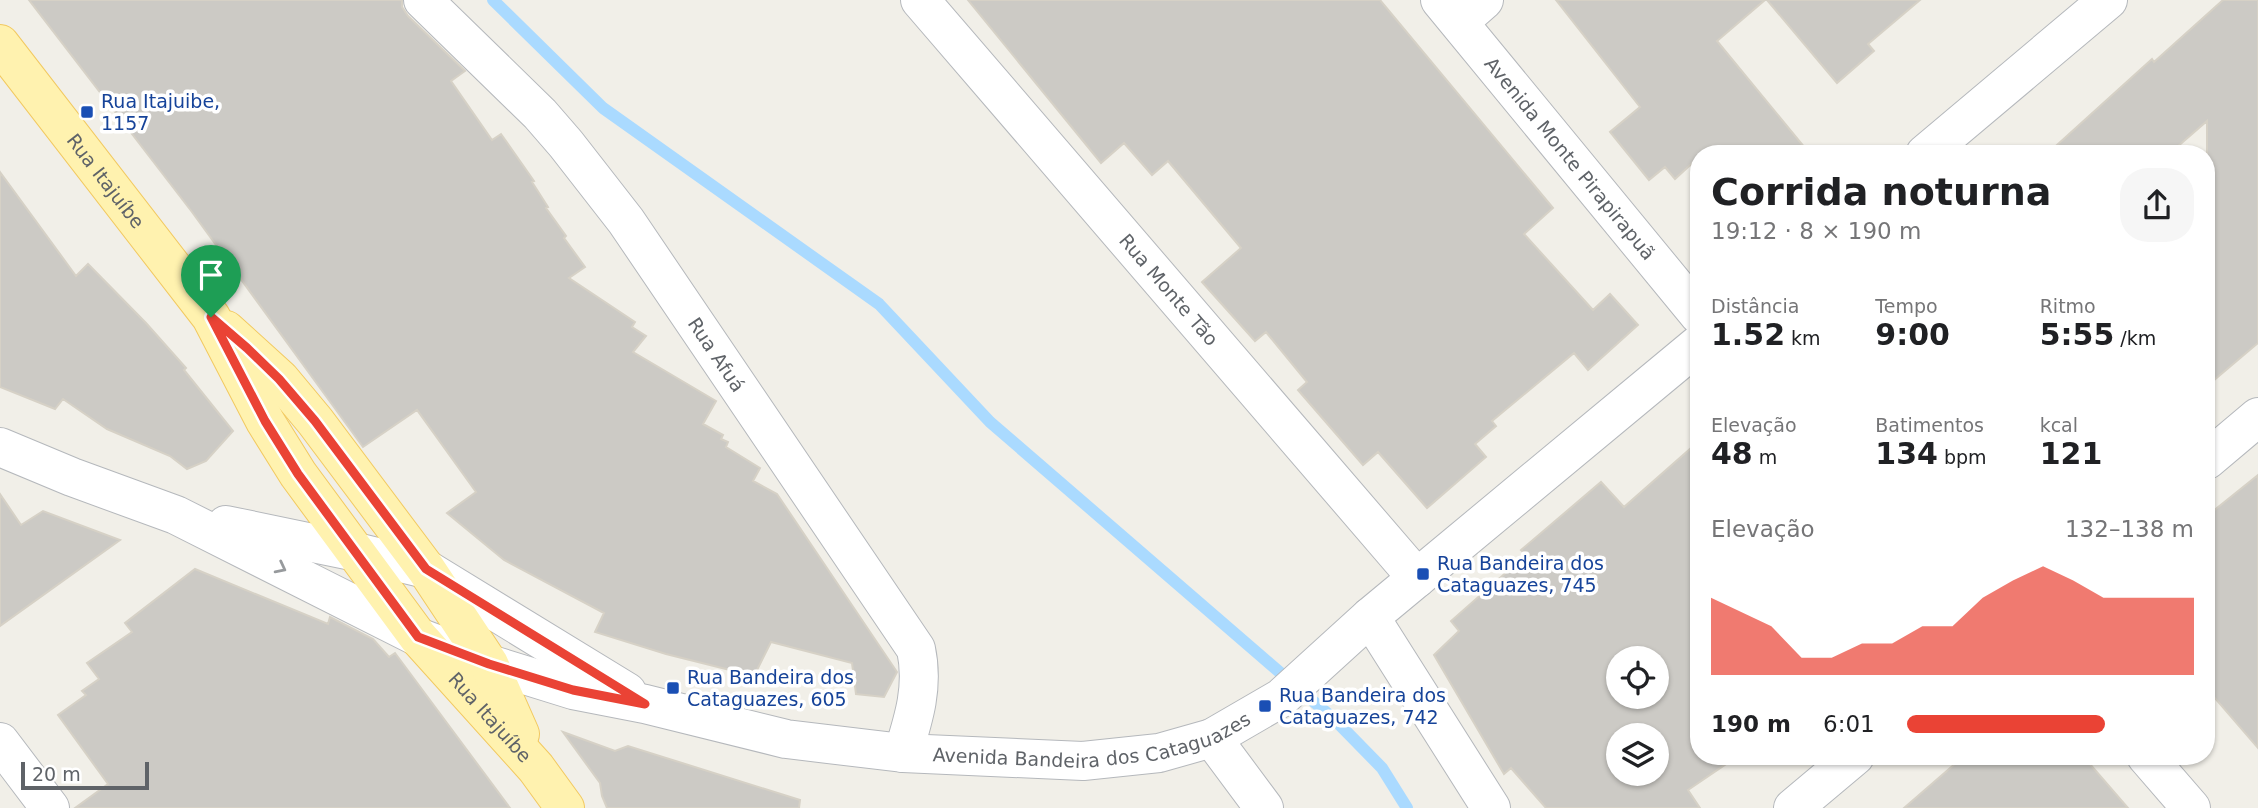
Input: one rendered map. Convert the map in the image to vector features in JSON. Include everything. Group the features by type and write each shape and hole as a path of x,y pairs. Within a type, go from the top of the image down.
{"main road":[{"name":"Rua Itajuíbe","path":"0,44 211,317 265,421 298,474 418,637 536,768 565,808"},
{"name":"Rua Itajuíbe","path":"211,317 279,379 315,421 426,569 489,664 536,768"}],"street":[{"name":"Rua Afuá","path":"423,0 540,114 626,221 916,649 920,666 920,692 904,754"},
{"name":"Rua Monte Tão","path":"920,0 1417,579"},
{"path":"1936,145 2108,0"},
{"name":"Avenida Monte Pirapirapuã","path":"1461,7 1690,303"},
{"name":"Avenida Bandeira dos Cataguazes","path":"0,447 176,515 418,637 489,664 573,690 645,704 786,739 904,754 1083,761 1159,753 1212,738 1281,698 1335,646 1690,352"},
{"path":"2215,453 2258,417"},
{"name":"Avenida Bandeira dos Cataguazes","path":"176,515 426,569 645,704"},
{"path":"1370,617 1491,808"},
{"path":"1212,738 1264,808"},
{"path":"0,742 50,808"},
{"path":"1793,808 1843,765"},
{"path":"2154,765 2191,808"}],"building":[{"path":"29,0 402,0 402,7 408,16 465,71 451,81 492,140 501,134 534,181 532,182 548,207 546,208 585,267 569,278 635,322 632,327 646,336 633,352 716,401 703,424 723,435 721,439 728,442 726,447 760,468 753,481 777,494 897,672 884,697 856,694 852,663 771,642 754,676 666,654 595,632 604,613 504,560 447,513 476,492 417,410 363,447 192,212"},
{"path":"968,0 1380,0 1553,208 1524,234 1593,310 1610,294 1638,325 1588,370 1574,353 1492,421 1496,426 1475,444 1486,457 1427,508 1378,452 1363,465 1298,390 1307,382 1266,332 1255,341 1202,282 1241,248 1168,161 1152,175 1124,143 1101,163"},
{"path":"1556,0 1765,0 1717,41 1803,145 1690,145 1690,165 1675,179 1665,167 1649,180 1610,132 1640,107"},
{"path":"1767,0 1920,0 1868,44 1874,51 1837,83"},
{"path":"2223,0 2258,0 2258,343 2215,379 2215,145 2207,145 2207,121 2179,145 2057,145 2152,59 2154,62"},
{"path":"0,172 76,276 88,264 186,368 184,370 233,431 206,461 187,469 170,456 107,429 63,399 55,409 0,387"},
{"path":"1690,449 1690,765 1725,765 1688,790 1700,808 1546,808 1511,768 1504,774 1434,655 1459,631 1451,621 1526,555 1521,550 1601,482 1624,507"},
{"path":"2258,475 2258,748 2215,698 2215,510"},
{"path":"0,494 21,525 43,511 120,540 0,626"},
{"path":"195,569 328,624 330,617 373,639 389,657 395,653 510,808 75,808 108,784 58,715 86,695 82,691 99,679 87,663 132,632 125,623"},
{"path":"563,732 615,751 628,746 800,800 799,808 607,808 600,783"},
{"path":"1954,765 2091,765 2128,808 1904,808"}],"waterway":[{"path":"493,0 603,108 879,304 990,422 1335,720 1382,768 1407,808"}],"place":[{"name":"Rua Itajuibe, 1157","path":"87,112"},
{"name":"Rua Bandeira dos Cataguazes, 745","path":"1423,574"},
{"name":"Rua Bandeira dos Cataguazes, 605","path":"673,688"},
{"name":"Rua Bandeira dos Cataguazes, 742","path":"1265,706"}],"route":[{"path":"211,317 279,379 315,421 426,569 645,704 573,690 489,664 418,637 298,474 265,421 211,317"}]}
